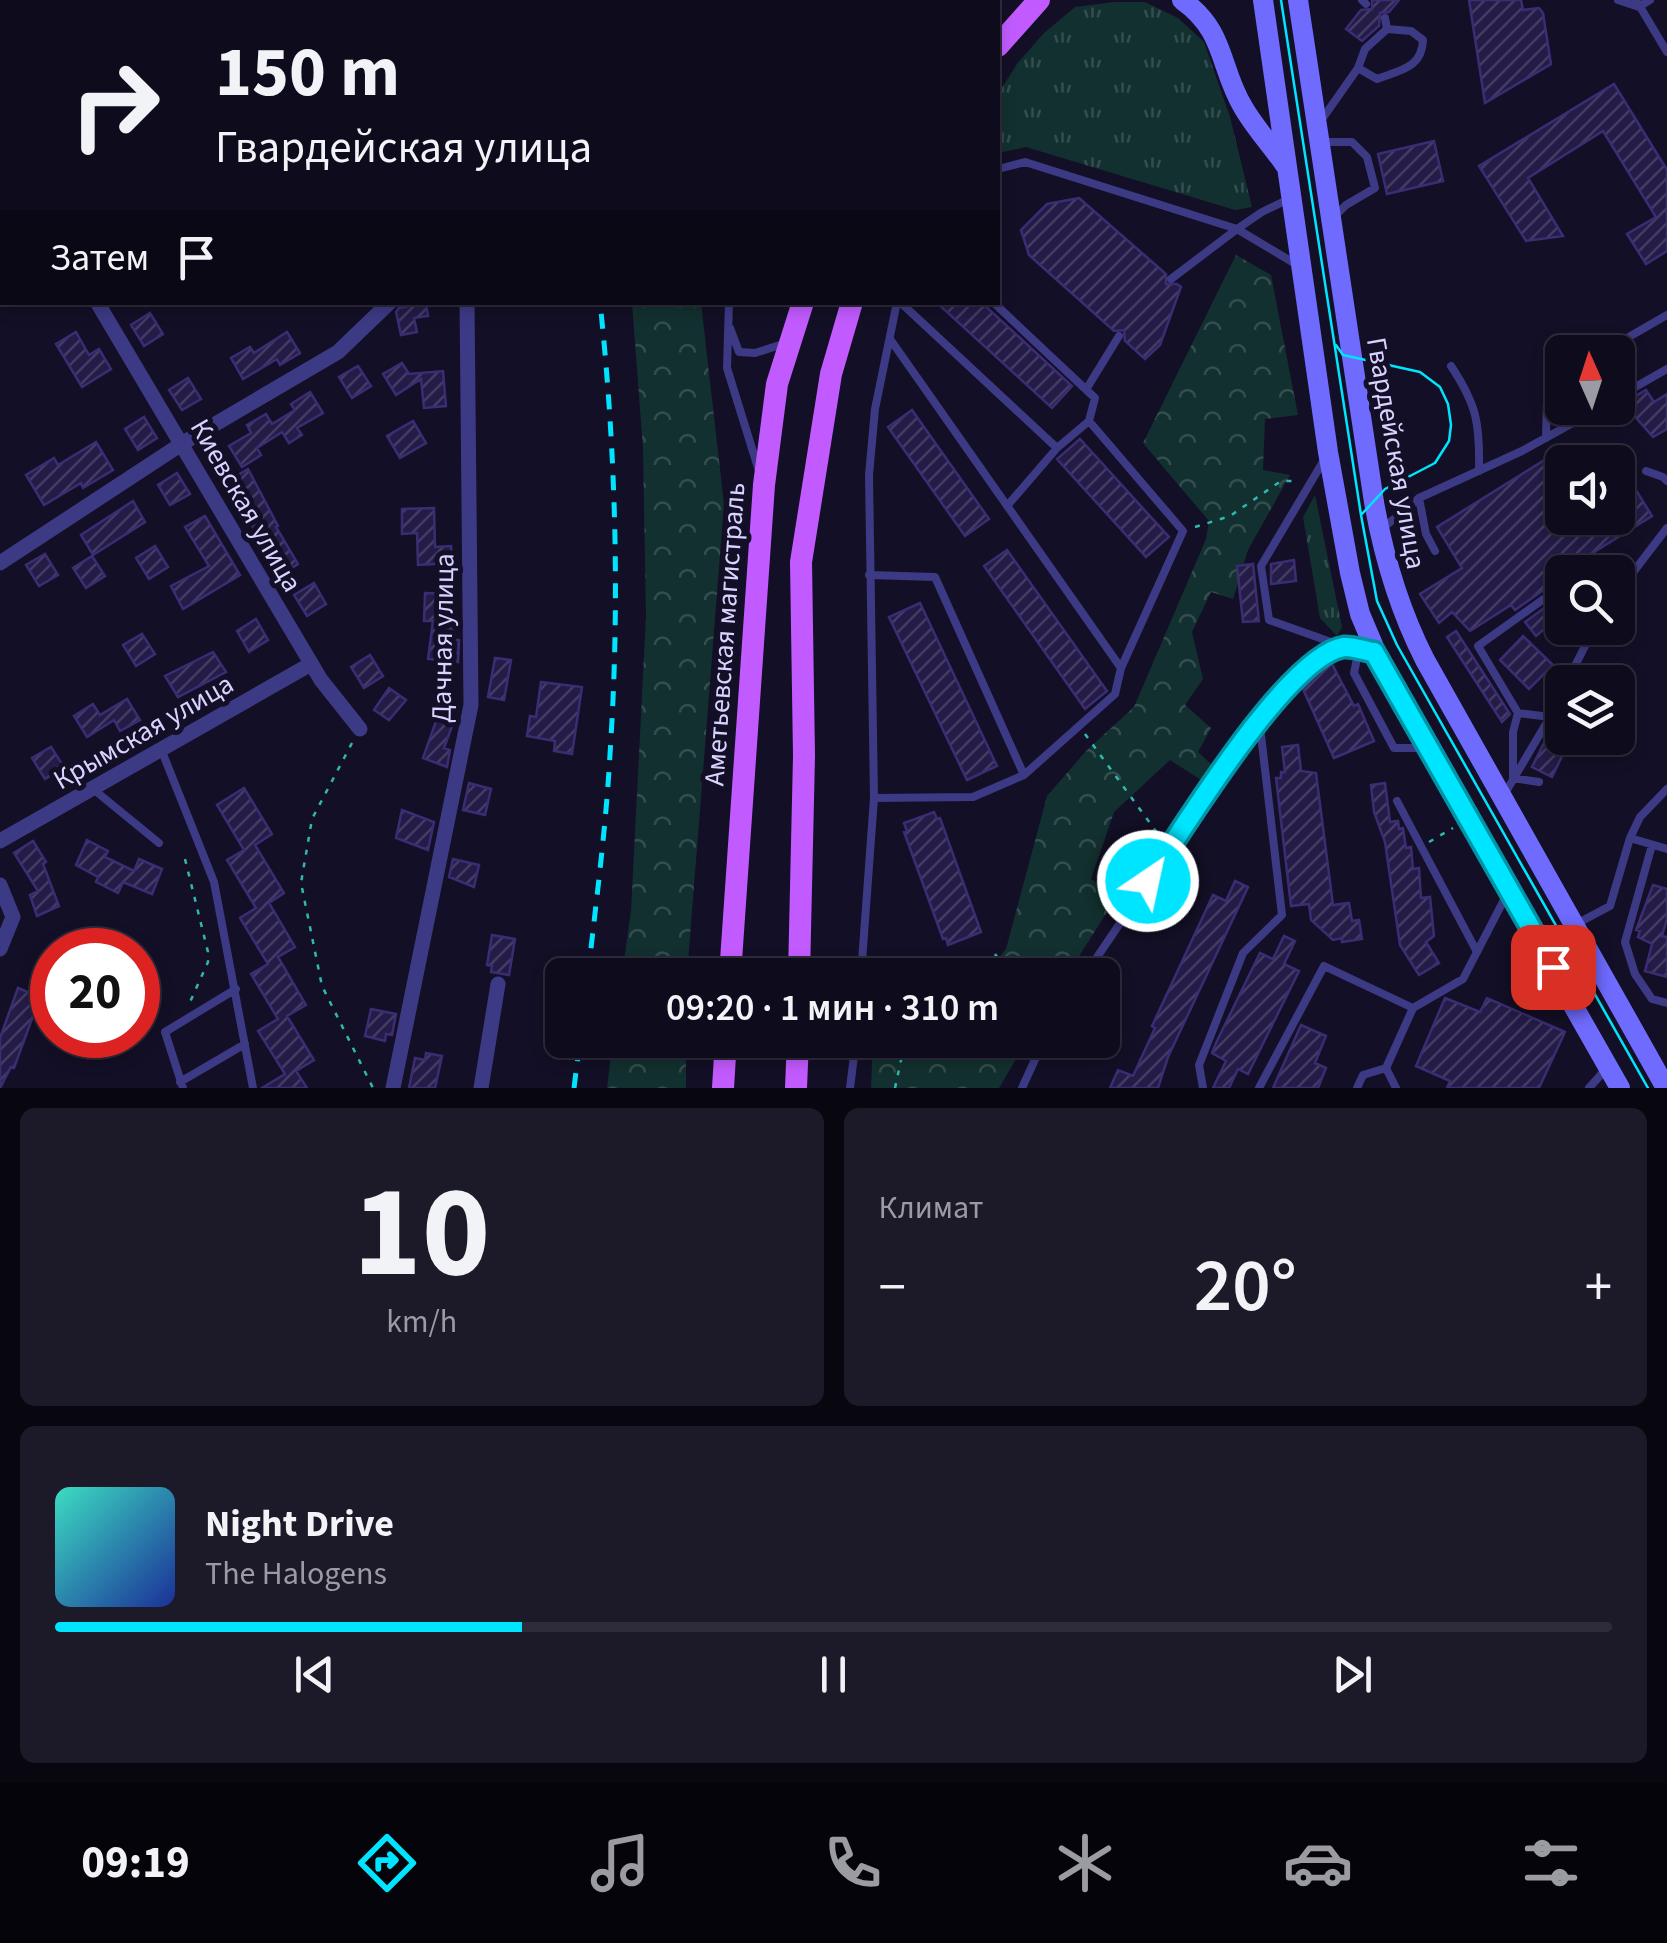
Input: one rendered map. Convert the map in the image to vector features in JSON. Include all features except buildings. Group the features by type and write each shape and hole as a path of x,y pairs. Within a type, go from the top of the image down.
{"main road":[{"path":"1000,44 1040,0"},
{"path":"1182,0 1201,13 1218,43 1242,106 1288,168"},
{"path":"1263,0 1328,452 1367,651 1509,890 1620,1088"},
{"name":"Гвардейская улица","path":"1298,0 1331,220 1341,248 1379,531 1390,580 1403,618 1666,1088"},
{"name":"Аметьевская магистраль","path":"731,958 764,485 777,384 802,305"},
{"path":"799,958 804,756 801,562 831,374 851,305"},
{"path":"1509,890 1543,870"},
{"path":"724,1087 725,1058"},
{"path":"792,1088 796,1058"}],"street":[{"name":"Киевская улица","path":"99,305 311,664 360,728"},
{"path":"0,563 183,444 338,352 387,305"},
{"name":"Дачная улица","path":"393,1088 471,705 467,305"},
{"name":"Крымская улица","path":"0,842 311,664"},
{"path":"0,885 14,917 0,949"},
{"path":"480,1088 498,984"}],"lane":[{"path":"1618,0 1650,0"},
{"path":"1637,3 1667,52"},
{"path":"1331,220 1346,205 1375,188 1367,157 1352,142 1318,134 1365,50 1386,28 1385,18"},
{"path":"1358,68 1376,79 1416,64 1423,54 1424,40 1412,31 1386,28"},
{"path":"1000,168 1026,162 1238,229 1302,267"},
{"path":"1171,279 1262,212 1292,198"},
{"path":"729,305 728,368 764,485"},
{"path":"862,958 874,798 869,474 875,409 898,305"},
{"path":"902,305 1056,448"},
{"path":"996,305 1095,398 1089,421 1056,448 1007,506"},
{"path":"1632,335 1667,315"},
{"path":"727,319 739,352 755,353 789,342"},
{"path":"1087,388 1118,336"},
{"path":"890,339 1121,668"},
{"path":"1452,366 1473,399 1479,471"},
{"path":"1635,388 1667,370"},
{"path":"874,798 973,797 1024,775 1114,694 1121,668 1183,531 1089,421"},
{"path":"1546,425 1546,438"},
{"path":"1379,531 1419,498 1569,425"},
{"path":"1328,452 1261,566 1269,620 1344,647 1367,651"},
{"path":"1646,471 1664,477 1667,482"},
{"path":"1419,498 1426,534 1434,551"},
{"path":"1635,570 1667,528"},
{"path":"869,575 935,576 1024,775"},
{"path":"1513,778 1512,732 1518,713 1478,646 1545,598"},
{"path":"1096,958 1258,718 1322,656 1344,647"},
{"path":"1518,713 1545,717"},
{"path":"1203,1088 1199,1065 1243,953 1282,916 1258,718"},
{"path":"1502,798 1545,726"},
{"path":"161,750 214,882 253,1088"},
{"path":"1513,778 1539,782"},
{"path":"93,788 159,843"},
{"path":"1574,926 1610,906 1640,817 1667,789"},
{"path":"1397,801 1477,952"},
{"path":"1630,838 1667,849"},
{"path":"1652,845 1625,942 1635,974 1652,1000 1667,1004"},
{"path":"1357,1088 1363,1075 1386,1068 1414,1008 1463,980 1509,890"},
{"path":"1258,1088 1324,966 1414,1008"},
{"path":"236,989 165,1032 182,1085 245,1044"},
{"path":"850,1088 854,1058"},
{"path":"1022,1088 1036,1058"},
{"path":"1589,1088 1608,1067"},
{"path":"1386,1068 1396,1088"}],"path":[{"path":"1183,531 1230,516 1282,481 1311,482"},
{"path":"1080,727 1169,850"},
{"path":"360,728 312,819 301,883 322,986 374,1088"},
{"path":"1421,846 1454,828"},
{"path":"182,1022 208,962 185,860"},
{"path":"895,1088 901,1058"}],"green space":[{"path":"1145,2 1178,18 1204,42 1230,117 1252,207 1235,210 1026,147 1000,153 1000,91 1043,34 1075,7"},
{"path":"1236,255 1271,275 1298,415 1265,419 1263,470 1290,475 1248,550 1233,599 1211,592 1192,632 1203,679 1185,705 1211,728 1198,752 1213,766 1206,783 1170,760 1114,812 1091,879 1118,895 1078,958 999,958 1006,949 1047,796 1087,750 1134,707 1206,539 1209,521 1143,443"},
{"path":"632,305 701,305 724,504 688,958 624,958 631,911 646,617 643,448"},
{"path":"1315,495 1342,627 1337,636 1320,618 1303,517"},
{"path":"611,1058 686,1058 686,1088 607,1088"},
{"path":"872,1058 1016,1058 999,1088 871,1088"}],"tram line":[{"path":"1281,0 1377,601 1397,645 1648,1088"},
{"path":"1336,345 1343,355 1420,372 1440,387 1448,404 1449,441 1435,463 1385,489 1361,515"}],"railway":[{"path":"590,958 606,809 615,641 613,471 600,305"},
{"path":"574,1088 578,1058"}],"route":[{"path":"1148,881 1258,718 1322,656 1344,647 1374,652 1553,967"}]}
